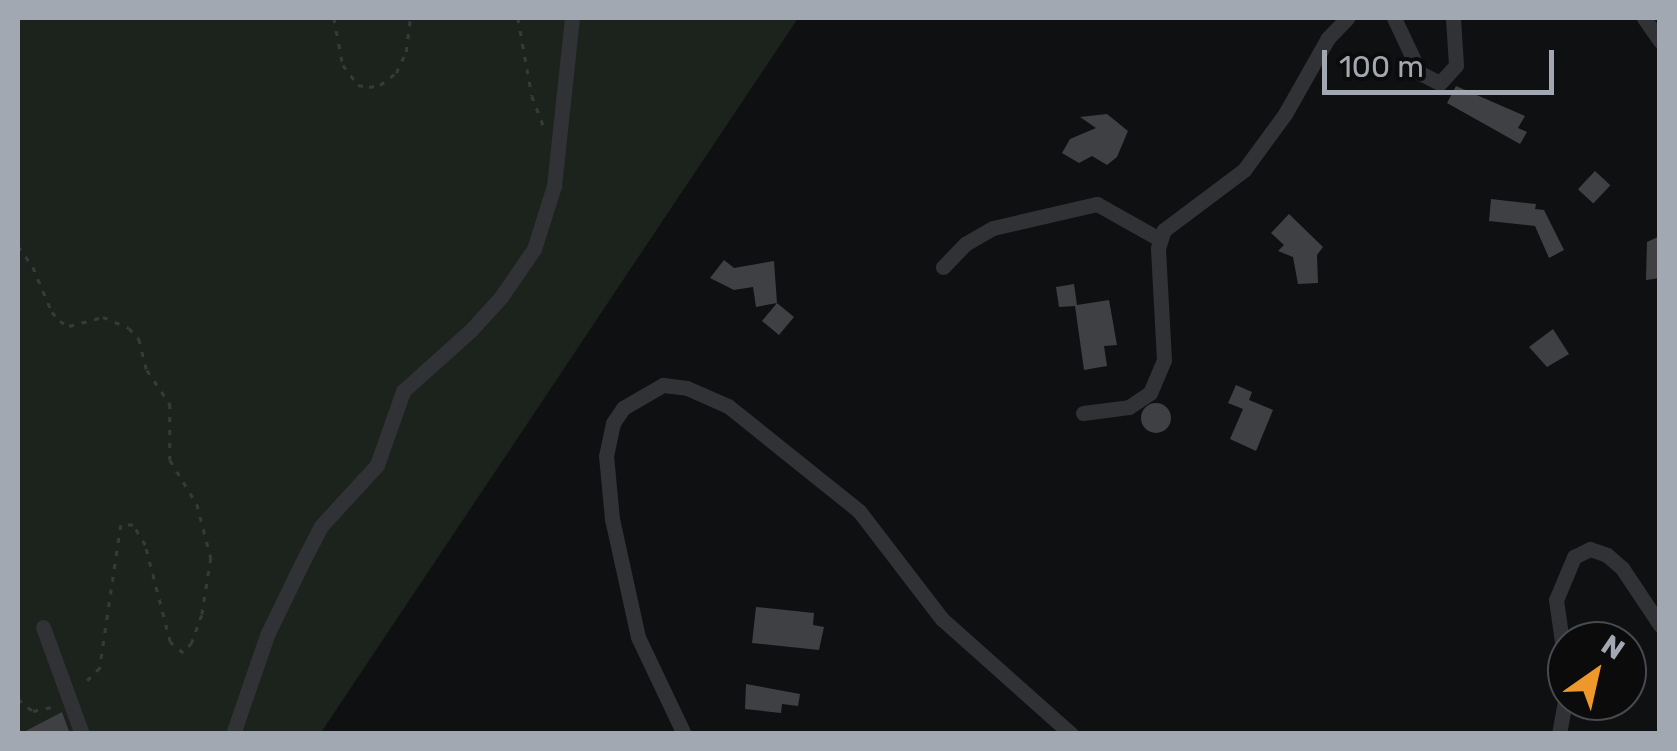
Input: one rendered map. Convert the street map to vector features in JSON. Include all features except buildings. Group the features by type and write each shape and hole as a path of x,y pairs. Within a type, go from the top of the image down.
{"street":[{"path":"233,734 253,668 302,562 322,526 377,466 403,391 481,319 534,249 546,220 558,152 572,18"},
{"path":"1083,413 1129,406 1150,392 1160,378 1166,325 1160,240 1164,230 1244,170 1285,114 1328,38 1346,18"},
{"path":"1394,18 1420,74 1440,83 1456,66 1453,18"},
{"path":"1644,18 1660,40"},
{"path":"942,266 965,244 994,228 1097,204 1160,240"},
{"path":"684,734 638,637 612,519 606,456 612,423 623,408 663,385 687,388 728,406 859,511 942,619 1072,734"},
{"path":"1559,621 1556,600 1574,556 1590,550 1606,554 1622,568 1660,625"},
{"path":"42,627 82,734"}],"path":[{"path":"334,18 343,65 358,85 370,87 396,73 406,52 410,18"},
{"path":"518,18 537,114 558,152"},
{"path":"18,246 34,267 52,312 60,321 68,326 104,317 129,328 140,339 146,370 170,404 170,460 197,504 211,558 202,615 192,643 183,653 170,642 145,545 133,525 121,525 100,668 68,698 44,711 33,711 18,699"}],"shaded area":[{"path":"18,18 798,18 320,734 18,733"}]}
